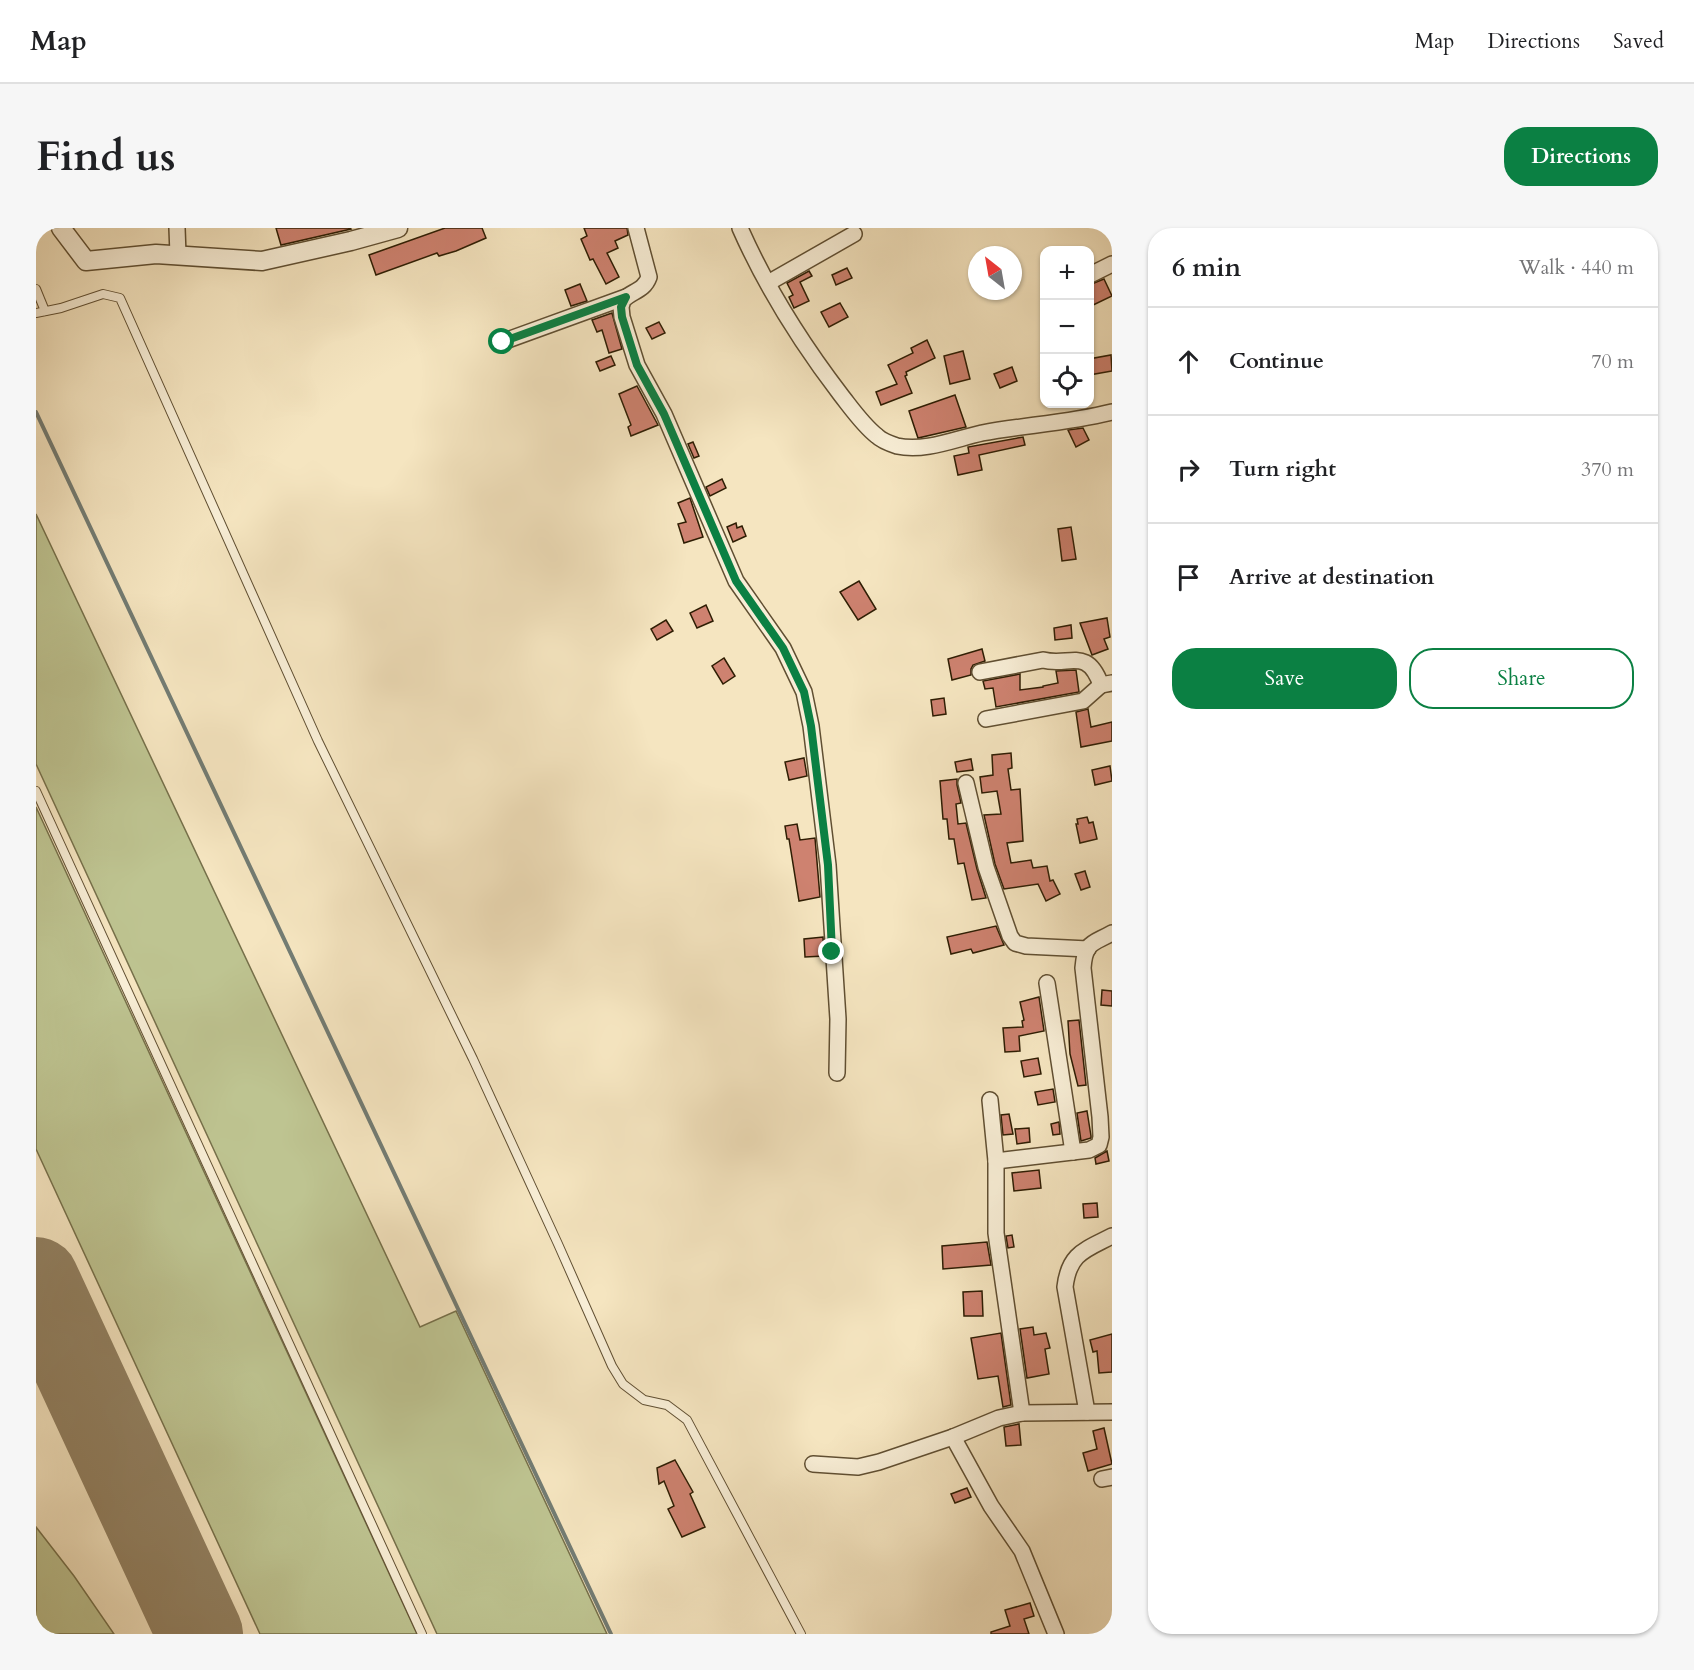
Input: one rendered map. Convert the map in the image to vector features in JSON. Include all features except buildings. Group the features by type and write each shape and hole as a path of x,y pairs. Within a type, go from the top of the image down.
{"street":[{"path":"61,228 86,261 156,254 261,261 398,228"},
{"path":"177,228 178,255"},
{"path":"502,342 640,290 649,277 636,228"},
{"path":"740,228 768,283 825,374 878,438 897,446 920,447 981,433 1112,412"},
{"path":"768,283 854,234"},
{"path":"1094,273 1112,264"},
{"path":"626,297 621,307 622,317 637,365 664,414 736,581 783,648 804,692 811,726 828,865 838,1019 837,1073"},
{"path":"980,672 1043,660 1051,663 1066,660 1081,661 1107,684 1083,701 986,719"},
{"path":"966,783 986,867 1010,936 1016,943 1026,946 1088,949"},
{"path":"996,1161 1089,1150 1099,1145 1101,1137 1083,968 1084,958 1095,939 1112,933"},
{"path":"1047,983 1072,1152"},
{"path":"990,1100 996,1161 996,1233 1022,1413"},
{"path":"1087,1412 1065,1287 1067,1271 1073,1260 1083,1251 1112,1236"},
{"path":"813,1464 858,1467 879,1462 953,1437 999,1418 1022,1413 1112,1412"},
{"path":"953,1437 991,1506 1022,1551 1056,1634"}],"lane":[{"path":"36,289 40,312 103,294 120,298 318,741 478,1070 612,1366 623,1384 644,1400 667,1405 687,1420 801,1634"},
{"path":"36,791 422,1634"}],"green space":[{"path":"36,514 420,1327 456,1311 607,1634 437,1634 36,764"},
{"path":"36,807 417,1634 260,1634 36,1149"},
{"path":"36,1527 74,1576 114,1634 36,1634"}],"waterway":[{"path":"36,412 611,1634"}],"runway":[{"path":"36,1280 200,1634"}],"route":[{"path":"502,342 626,297 622,300 622,317 637,365 664,414 736,581 783,648 804,692 811,726 828,865 832,952"}]}
